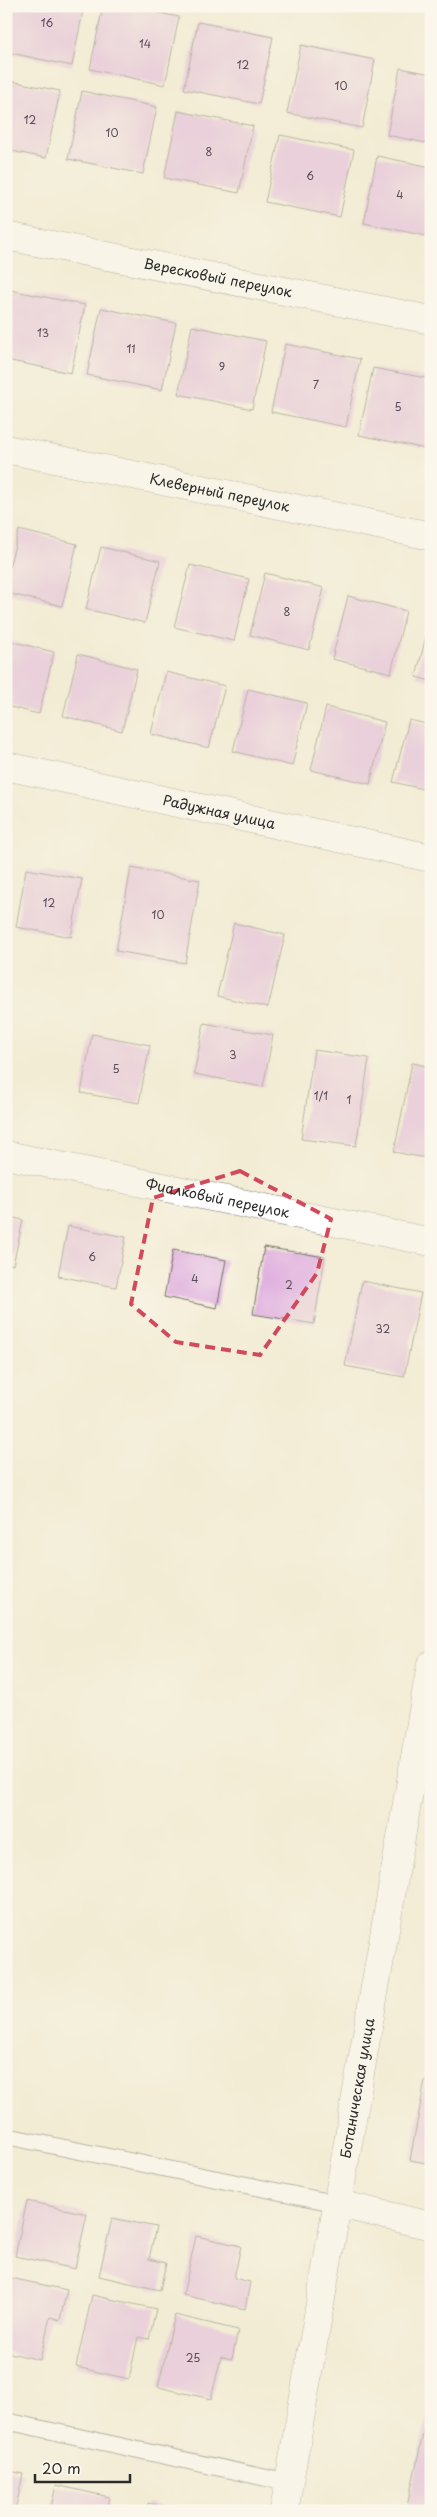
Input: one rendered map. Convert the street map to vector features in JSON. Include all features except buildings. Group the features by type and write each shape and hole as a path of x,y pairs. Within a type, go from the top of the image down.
{"street":[{"name":"Вересковый переулок","path":"6,236 431,320"},
{"name":"Клеверный переулок","path":"6,449 431,536"},
{"name":"Радужная улица","path":"6,766 431,858"},
{"name":"Фиалковый переулок","path":"6,1154 431,1242"},
{"name":"Ботаническая улица","path":"284,2511 339,2204 431,1665"},
{"path":"339,2204 431,2226"}],"lane":[{"path":"6,2136 339,2204"},
{"path":"6,2421 289,2482"}],"highlighted area":[{"path":"240,1171 331,1219 317,1273 260,1355 176,1342 131,1304 153,1198"}]}
